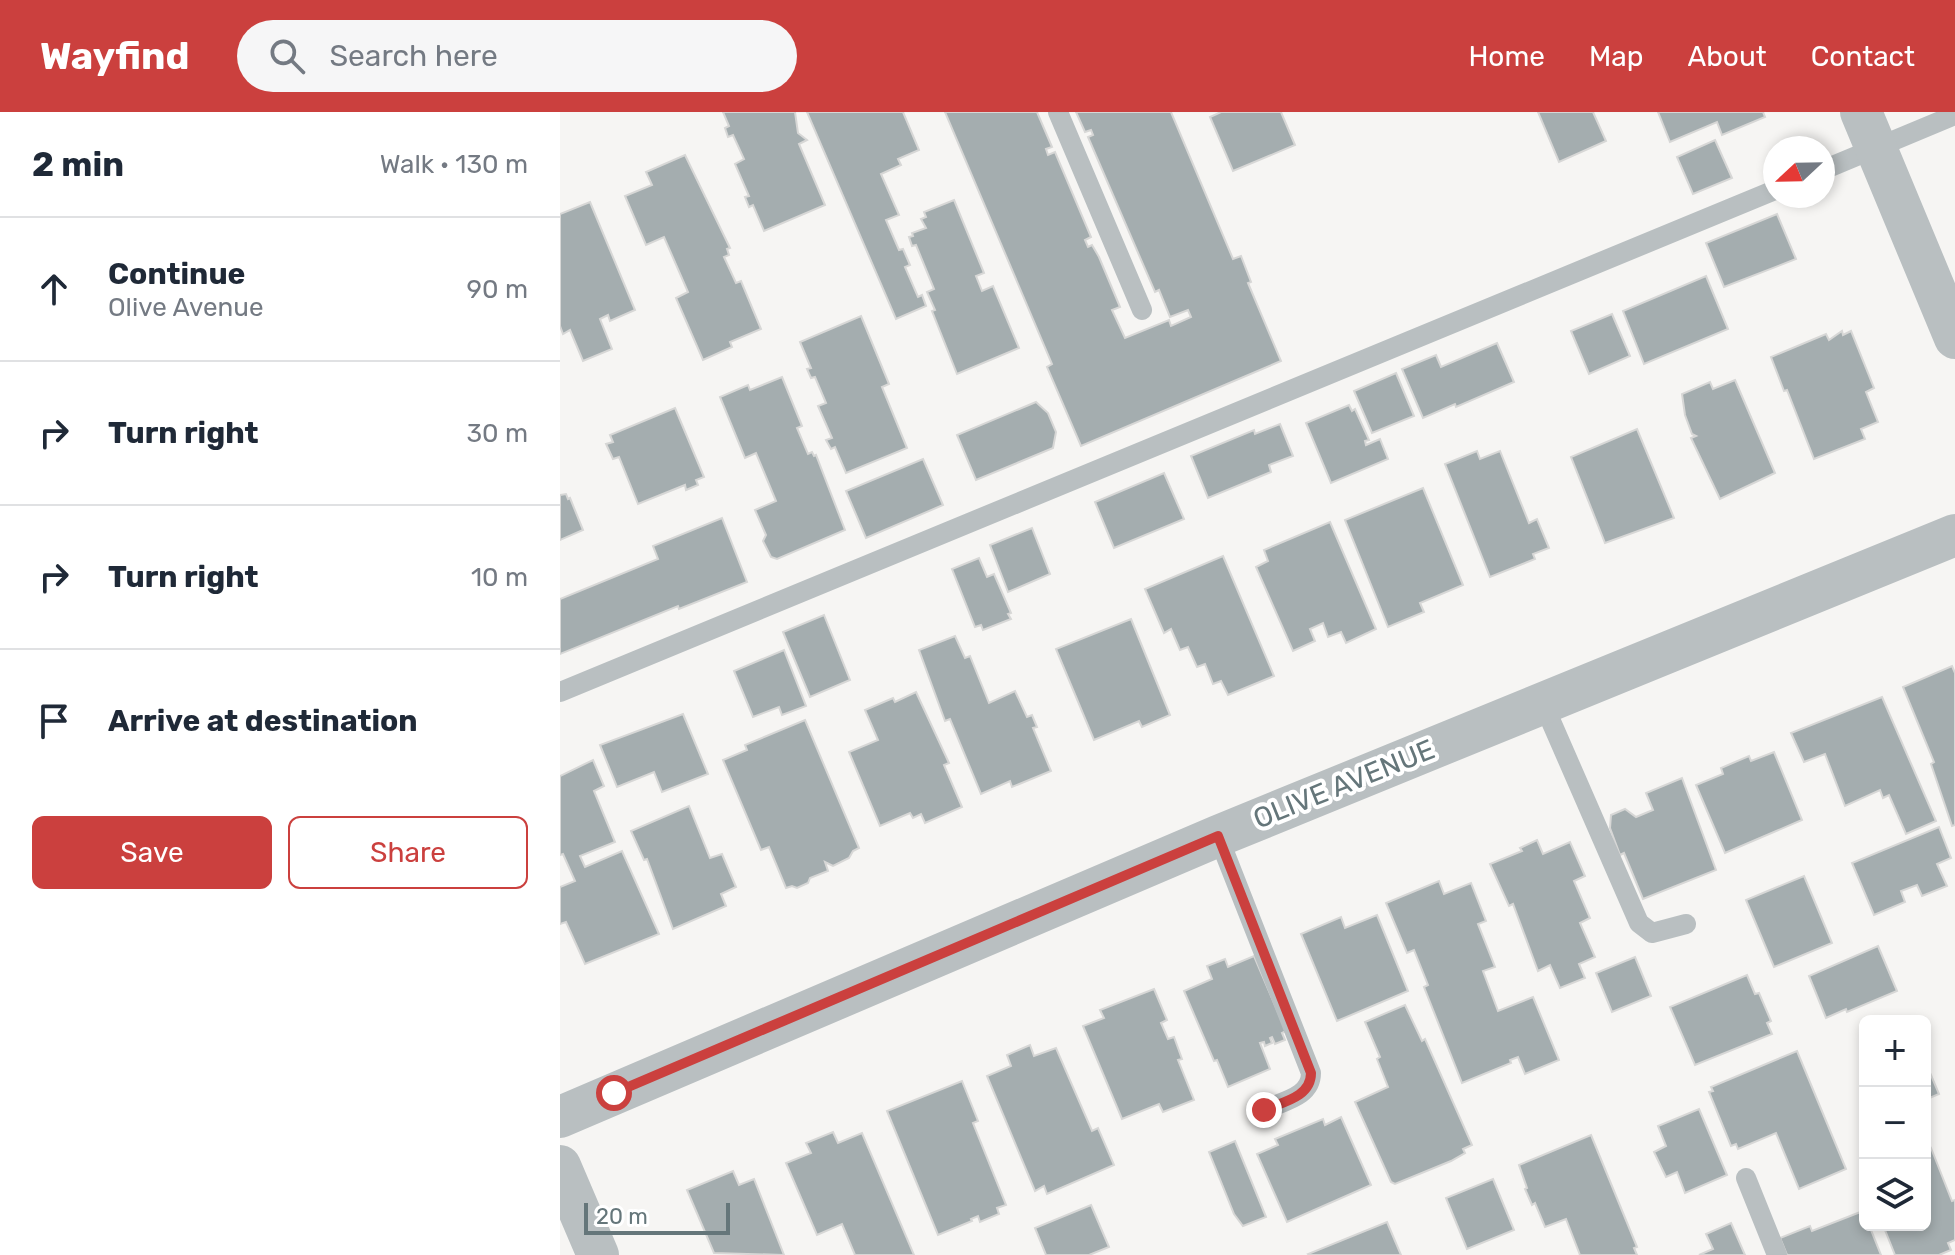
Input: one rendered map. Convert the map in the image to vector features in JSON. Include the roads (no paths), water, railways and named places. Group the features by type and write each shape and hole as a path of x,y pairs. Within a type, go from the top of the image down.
{"street":[{"path":"1868,130 1955,338"},
{"name":"OLIVE AVENUE","path":"560,1117 1218,836 1955,535"},
{"path":"560,1166 598,1255"}],"lane":[{"path":"1058,112 1142,310"},
{"path":"1835,159 1868,130 1955,115"},
{"path":"560,692 1763,195"},
{"path":"1543,703 1639,923 1652,933 1686,924"},
{"path":"1218,836 1311,1073 1311,1083 1304,1092 1264,1110"},
{"path":"1746,1178 1777,1255"}]}
